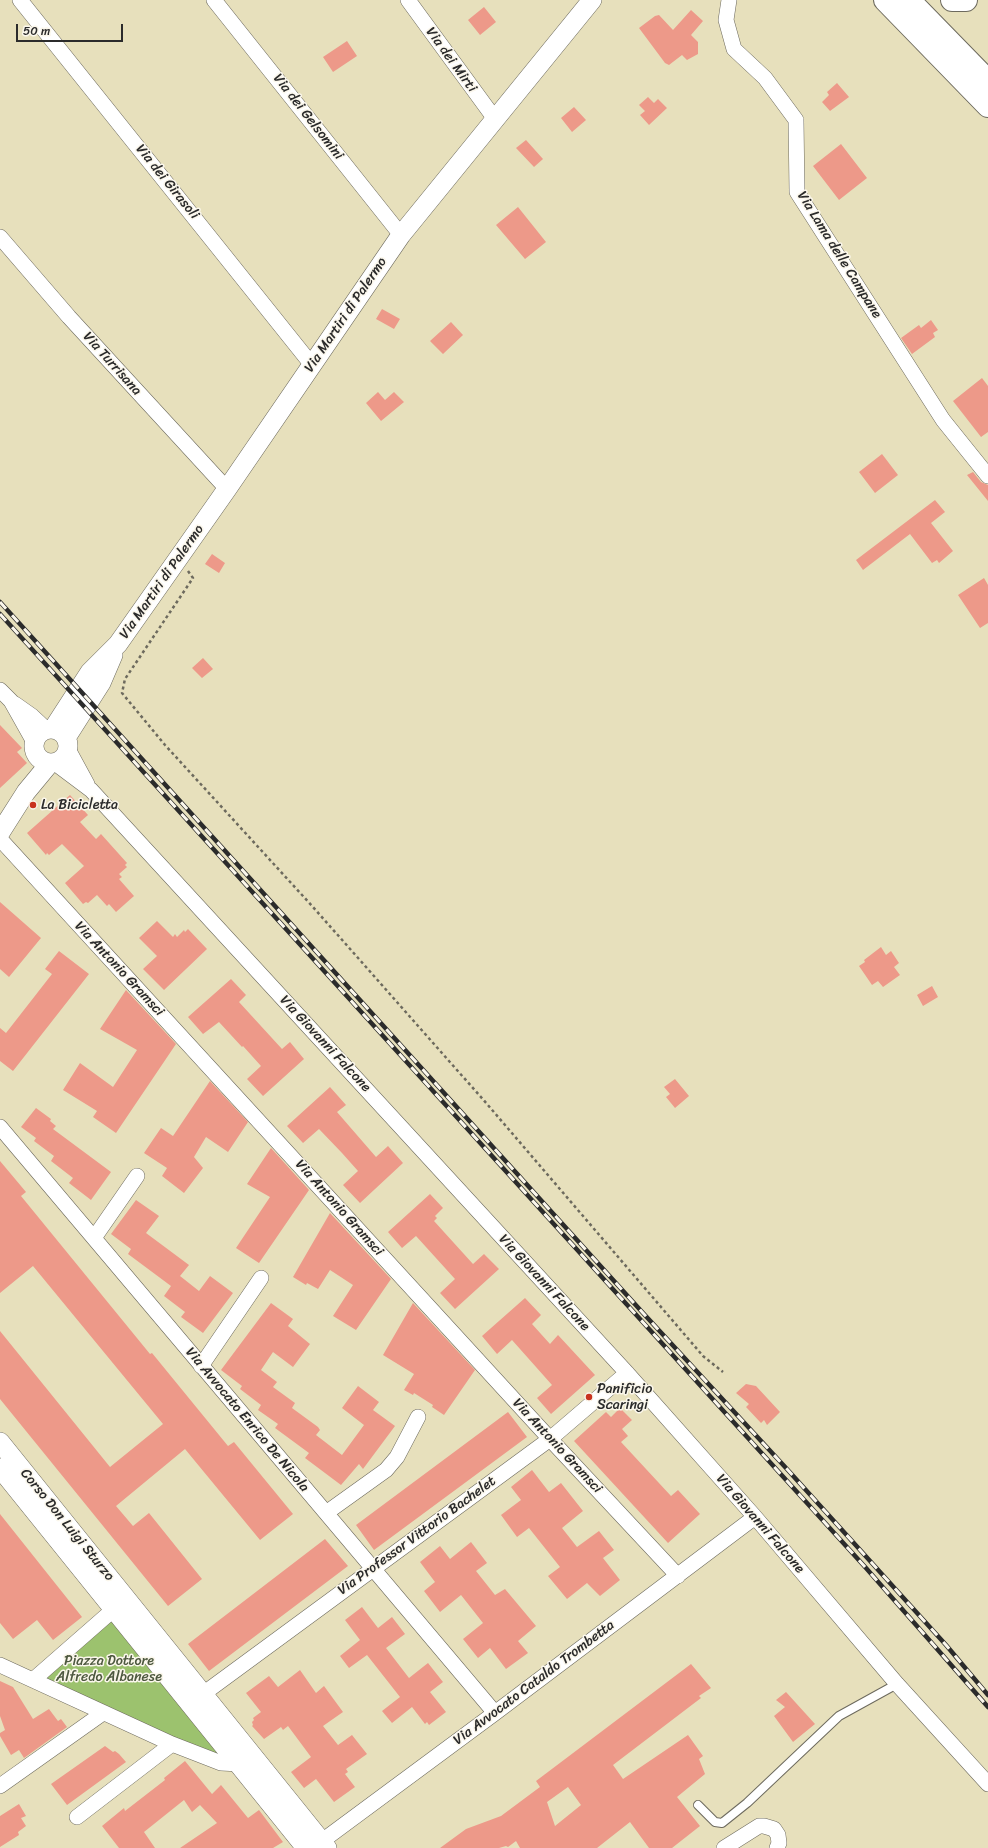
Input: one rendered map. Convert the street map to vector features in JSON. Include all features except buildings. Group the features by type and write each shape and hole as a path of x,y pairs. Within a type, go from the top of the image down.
{"highway":[{"path":"885,0 988,106"},
{"path":"909,0 988,81"},
{"path":"952,0 966,0"}],"street":[{"name":"Via dei Girasoli","path":"20,0 312,365"},
{"name":"Via dei Gelsomini","path":"214,0 401,235"},
{"name":"Via dei Mirti","path":"408,0 495,119"},
{"name":"Via Martiri di Palermo","path":"0,832 26,792 51,746 101,683 118,644 227,489 401,235 592,0"},
{"name":"Via Lama delle Campane","path":"729,0 726,20 734,49 765,78 796,120 797,192 943,420 988,476"},
{"name":"Via Turrisana","path":"0,237 75,323 227,489"},
{"path":"0,690 51,746"},
{"name":"Via Giovanni Falcone","path":"51,746 627,1373 755,1517 897,1684 988,1784"},
{"name":"Via Antonio Gramsci","path":"0,839 550,1439 678,1576"},
{"name":"Via Avvocato Enrico De Nicola","path":"0,1127 495,1713"},
{"path":"94,1238 137,1176"},
{"path":"201,1366 261,1278"},
{"name":"Via Professor Vittorio Bachelet","path":"203,1694 550,1439 627,1373"},
{"path":"326,1513 386,1470 397,1457 418,1417"},
{"name":"Corso Don Luigi Sturzo","path":"0,1442 135,1608"},
{"name":"Corso Don Luigi Sturzo","path":"0,1468 113,1610"},
{"name":"Via Avvocato Cataldo Trombetta","path":"317,1846 755,1517"},
{"path":"33,1680 113,1610 121,1605 135,1608 203,1694 317,1846"},
{"path":"113,1610 240,1764 317,1846"},
{"path":"0,1665 172,1744 221,1764 240,1764"},
{"path":"0,1786 103,1712"},
{"path":"77,1818 172,1744"},
{"path":"724,1848 759,1826 770,1827 778,1841"}],"lane":[{"path":"698,1805 715,1822 722,1823 747,1803 839,1716 897,1684"}],"path":[{"path":"177,559 193,578 125,679 122,693 165,745 313,907 487,1104 703,1356 723,1372"}],"green space":[{"name":"Piazza Dottore Alfredo Albanese","path":"113,1617 228,1757 217,1758 41,1679"}],"railway":[{"path":"0,602 643,1313 946,1645 988,1695"},
{"path":"0,614 866,1568 988,1707"}],"place":[{"name":"La Bicicletta","path":"33,805"},
{"name":"Panificio Scaringi","path":"589,1397"}]}
